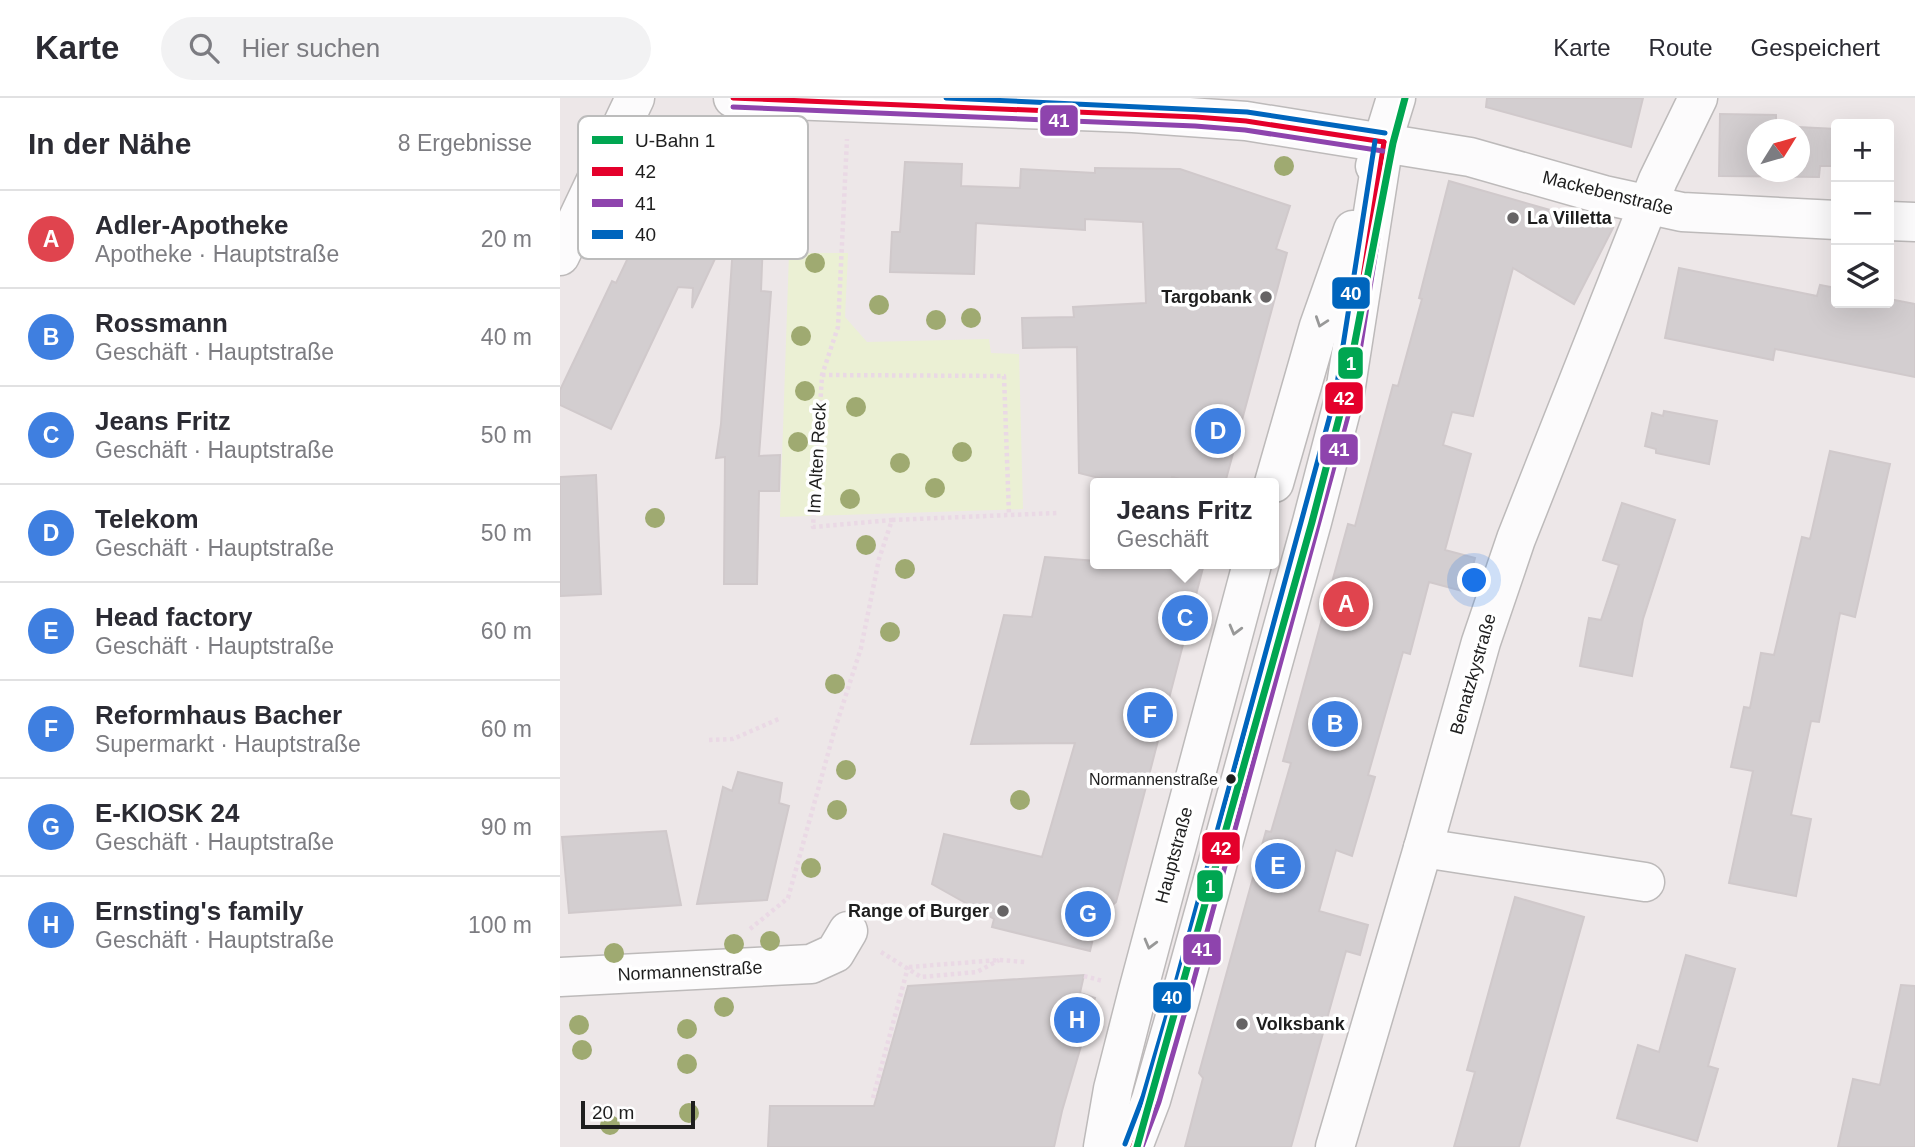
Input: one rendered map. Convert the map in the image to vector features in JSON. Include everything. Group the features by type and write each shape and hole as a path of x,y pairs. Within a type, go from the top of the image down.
{"street":[{"path":"626,116 635,98"},
{"name":"Mackebenstraße","path":"733,98 1246,121 1470,157 1649,205 1706,214 1831,219"},
{"path":"1275,478 1320,326 1384,142 1396,98"},
{"name":"Benatzkystraße","path":"1335,1147 1481,642 1516,539 1649,205 1698,98"},
{"path":"1133,1147 1151,1100 1186,977 1344,399 1384,142"},
{"path":"560,256 578,218"},
{"path":"1894,221 1915,222"},
{"name":"Hauptstraße","path":"1103,1147 1113,1089 1138,991 1251,569"},
{"path":"1423,848 1645,882"},
{"name":"Normannenstraße","path":"560,977 811,964 835,953 848,932"}],"path":[{"name":"Im Alten Reck","path":"848,134 838,327 822,375 813,527 892,520"},
{"path":"822,375 1004,376 1009,515"},
{"path":"745,968 750,928 788,898 834,732 861,649 879,559 892,520 1057,513"},
{"path":"709,740 733,739 780,718"},
{"path":"908,967 921,977 977,972 999,960"},
{"path":"908,967 999,960 1025,962"},
{"path":"873,1098 908,967"}],"green space":[{"path":"808,253 848,253 845,317 867,342 989,339 991,353 1019,354 1023,509 780,517 789,259 808,259"}],"building":[{"path":"1487,98 1643,98 1631,147 1486,107"},
{"path":"1720,114 1776,115 1776,119 1747,119 1747,176 1719,176"},
{"path":"1810,128 1831,129 1831,166 1820,166 1819,177 1810,177"},
{"path":"905,162 962,164 961,186 1020,188 1021,169 1095,173 1095,168 1180,169 1290,206 1276,249 1287,253 1226,478 1099,478 1079,473 1077,347 1023,348 1022,318 1074,317 1073,307 1146,303 1143,222 1085,219 1085,230 976,223 974,274 890,272 892,232 900,232"},
{"path":"1449,181 1613,228 1574,304 1513,268 1473,416 1452,412 1443,445 1471,454 1445,550 1475,558 1466,592 1429,582 1410,654 1403,652 1368,775 1375,777 1352,856 1336,850 1319,911 1368,925 1360,955 1346,951 1291,1147 1185,1147 1203,1078 1199,1073 1266,831 1271,832 1291,763 1283,761 1348,524 1355,526 1393,385 1398,386 1422,299 1419,298"},
{"path":"627,259 715,259 692,308 693,288 678,287 611,429 560,405 560,390 612,281 616,283"},
{"path":"732,259 762,259 761,291 771,292 759,456 780,455 779,491 759,491 757,584 724,584 725,457 716,458 721,424"},
{"path":"1679,268 1817,296 1820,285 1831,287 1831,308 1894,308 1894,300 1915,304 1915,377 1775,349 1773,360 1665,338"},
{"path":"1664,411 1717,421 1709,464 1656,453 1656,449 1645,446 1652,413 1663,416"},
{"path":"1830,451 1890,464 1855,617 1840,613 1819,722 1811,721 1791,815 1811,819 1796,896 1729,883 1753,771 1731,767 1744,707 1750,708 1761,653 1774,655 1802,537 1810,539"},
{"path":"596,475 601,594 560,596 560,477"},
{"path":"1622,503 1675,520 1643,619 1632,676 1580,666 1589,618 1601,620 1619,565 1603,560"},
{"path":"1045,557 1090,561 1090,569 1203,569 1116,902 1098,918 1090,951 992,927 994,919 932,884 944,834 1042,857 1075,743 971,744 1004,615 1032,617"},
{"path":"738,772 782,783 779,803 789,806 767,900 697,904 723,787 732,791"},
{"path":"666,831 681,905 569,913 562,837"},
{"path":"1515,897 1584,917 1519,1147 1454,1147 1475,1072 1467,1070"},
{"path":"1686,955 1735,969 1708,1066 1718,1069 1697,1141 1617,1118 1638,1045 1659,1052"},
{"path":"1084,975 1080,993 1095,998 1054,1147 768,1147 770,1106 874,1106 908,986"},
{"path":"1901,985 1915,986 1915,1147 1838,1147 1853,1079 1880,1085"}],"metro line":[{"name":"1","path":"1137,1147 1344,399 1393,143 1405,98"}],"transit line":[{"name":"42","path":"733,98 1196,117 1246,121 1384,142"},
{"name":"40","path":"946,98 1247,112 1385,133"},
{"name":"41","path":"733,107 1195,126 1245,130 1383,151"},
{"name":"40","path":"1125,1144 1143,1097 1171,1001 1335,397 1375,141"},
{"name":"42","path":"1133,1147 1151,1100 1179,1003 1344,399 1384,142"},
{"name":"41","path":"1142,1147 1159,1102 1187,1005 1352,401 1393,143"}],"place":[{"name":"La Villetta","path":"1513,218"},
{"name":"Targobank","path":"1266,297"},
{"name":"Telekom","path":"1218,431"},
{"name":"Adler-Apotheke","path":"1346,604"},
{"name":"Jeans Fritz","path":"1185,618"},
{"name":"Reformhaus Bacher","path":"1150,715"},
{"name":"Rossmann","path":"1335,724"},
{"name":"Normannenstraße","path":"1231,779"},
{"name":"Head factory","path":"1278,866"},
{"name":"Range of Burger","path":"1003,911"},
{"name":"E-KIOSK 24","path":"1088,914"},
{"name":"Ernsting's family","path":"1077,1020"},
{"name":"Volksbank","path":"1242,1024"}]}
